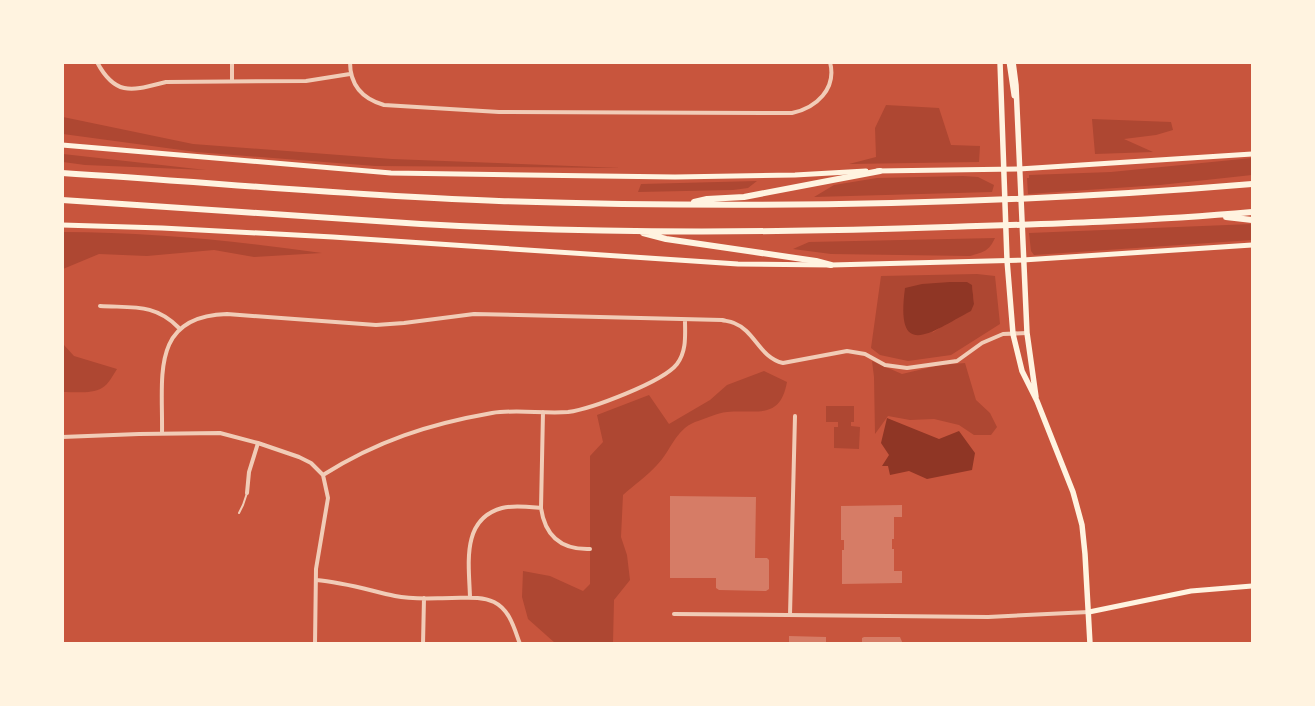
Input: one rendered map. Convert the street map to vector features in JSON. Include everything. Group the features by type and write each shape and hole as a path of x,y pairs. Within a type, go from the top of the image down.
{"highway":[{"path":"681,205 707,199 744,197 880,171"},
{"path":"62,173 431,198 681,205 823,204 1047,198 1153,193 1252,184"},
{"path":"62,200 420,224 635,231 823,231 1049,224 1214,216 1252,212"},
{"path":"1214,216 1252,220"},
{"path":"635,231 666,239 816,261 831,266"}],"main road":[{"path":"998,62 1007,260 1013,334 1022,371 1037,401 1073,492 1082,525 1090,644"},
{"path":"1011,62 1018,126 1027,333 1037,401"},
{"path":"62,145 391,173 675,177 1019,169 1252,154"},
{"path":"62,225 332,237 738,264 831,266 1023,260 1252,245"},
{"path":"1089,612 1191,591 1252,586"}],"street":[{"path":"97,62 103,73 112,83 134,90 166,82 306,81 350,74"},
{"path":"232,62 232,81"},
{"path":"350,62 350,74 356,87 373,102 384,105 499,112 792,113 805,110 816,103 826,92 830,81 830,62"},
{"path":"100,306 151,310 162,313 179,328"},
{"path":"162,433 166,349 179,328 198,318 210,315 227,314 376,324 404,323 474,314 722,320 734,323 745,331 766,356 783,364 847,351 865,354 885,365 906,368 957,361 982,344 1003,334 1027,333"},
{"path":"323,475 346,460 374,446 430,426 493,413 570,411 602,404 669,372 678,363 683,353 685,342 685,320"},
{"path":"543,412 541,508 543,520 549,532 555,538 570,547 590,549"},
{"path":"790,615 795,416"},
{"path":"62,437 220,433 258,443 311,463 323,475 328,498 318,555 315,644"},
{"path":"247,492 249,472 258,443"},
{"path":"470,597 469,545 473,531 480,520 491,512 504,507 541,508"},
{"path":"316,580 345,584 395,596 424,598 470,597 494,602 503,608 511,619 520,644"},
{"path":"423,644 424,598"},
{"path":"674,614 988,617 1089,612"}],"lane":[{"path":"239,513 247,492"}],"shaded area":[{"path":"886,105 939,108 951,145 980,146 979,162 849,164 876,157 875,128"},
{"path":"63,117 193,144 392,159 622,168 375,166 196,152 63,134"},
{"path":"1092,119 1171,122 1173,130 1156,135 1124,139 1153,152 1095,154"},
{"path":"63,154 206,170 85,165 63,162"},
{"path":"1252,158 1252,175 1160,185 1028,194 1027,178 1029,178 1029,175 1111,172"},
{"path":"978,177 994,185 992,192 814,197 834,185 877,178"},
{"path":"757,181 748,188 733,190 638,192 641,184"},
{"path":"1252,224 1252,240 1034,255 1031,251 1029,233"},
{"path":"63,232 193,238 322,253 254,257 214,250 147,256 99,254 63,269"},
{"path":"995,238 991,246 986,250 970,256 831,254 793,249 809,242"},
{"path":"977,274 995,276 1000,324 951,355 908,361 880,355 871,348 881,276","holes":["972,285 974,304 932,333"]},
{"path":"967,282 972,285 974,304 971,311 930,332 919,335 911,333 905,326 903,311 905,288 922,284"},
{"path":"62,305 64,345 74,356 117,369 107,384 98,390 63,392"},
{"path":"872,361 902,374 940,365 965,363 976,400 990,413 997,427 991,435 974,435 959,425 934,419 910,420 888,416 875,434"},
{"path":"764,371 787,382 779,403 773,408 765,410 738,411 715,415 688,426 678,435 657,465 623,495 621,537 627,555 630,580 614,600 613,643 555,643 528,619 522,597 523,571 550,576 583,591 590,584 590,456 603,442 597,415 649,395 669,424 710,400 727,385"},
{"path":"826,406 854,406 854,422 851,422 851,426 860,427 859,449 834,448 834,427 838,427 838,422 826,422"},
{"path":"887,418 939,439 959,431 975,453 972,470 927,479 909,471 890,475 888,466 882,466 889,455 881,443"}],"building":[{"path":"670,496 756,497 755,558 767,558 769,560 769,589 766,591 719,590 716,588 716,578 670,578"},
{"path":"902,505 902,517 894,517 892,549 894,549 894,571 902,571 902,583 842,584 842,550 844,550 844,540 841,540 841,506"},
{"path":"789,636 826,637 826,644 789,644"},
{"path":"900,637 903,644 862,644 862,638"}]}
